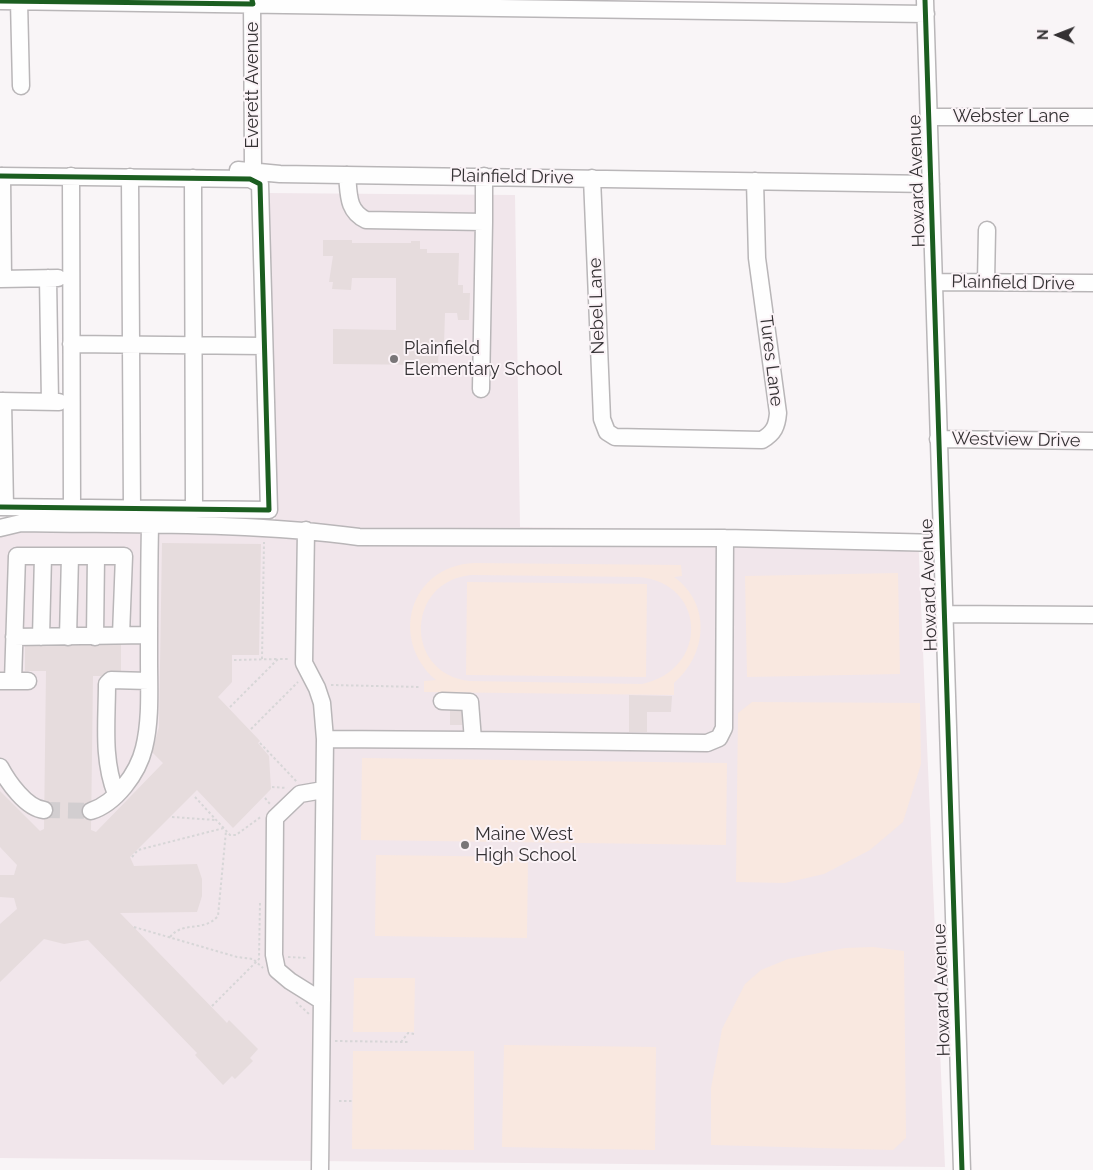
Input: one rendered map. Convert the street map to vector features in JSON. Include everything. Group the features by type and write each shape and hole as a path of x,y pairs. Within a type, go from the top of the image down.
{"street":[{"path":"0,1 925,7"},
{"path":"19,1 21,86"},
{"name":"Everett Avenue","path":"252,2 253,170"},
{"name":"Howard Avenue","path":"925,7 962,1170"},
{"name":"Webster Lane","path":"929,116 1093,117"},
{"name":"Plainfield Drive","path":"93,167 253,170 280,174 931,184"},
{"path":"347,175 350,205 357,216 366,220 484,222"},
{"path":"71,278 1,279 1,176 250,179 260,184 269,510 2,507 1,401 71,402"},
{"path":"70,176 72,508"},
{"path":"481,389 484,176"},
{"path":"130,177 132,509"},
{"path":"193,178 194,509"},
{"name":"Nebel Lane","path":"592,178 602,419 607,432"},
{"name":"Tures Lane","path":"607,432 615,437 762,440 772,434 777,424 778,413 756,258 754,181"},
{"path":"986,282 987,230"},
{"path":"48,278 50,402"},
{"name":"Plainfield Drive","path":"934,282 1093,283"},
{"path":"71,344 264,346"},
{"name":"Westview Drive","path":"938,438 1093,441"},
{"path":"0,528 21,523 249,526 306,530 359,537 725,538 942,543"},
{"path":"91,811 116,794 131,777 144,750 148,713 150,526"},
{"path":"306,530 304,663 320,696 325,738 320,1170"},
{"path":"325,738 707,743 719,738 724,722 725,538"},
{"path":"14,681 17,556 124,556 122,635"},
{"path":"40,637 43,556"},
{"path":"68,637 70,556"},
{"path":"95,638 96,556"},
{"path":"944,614 1093,615"},
{"path":"14,637 95,638 148,635"},
{"path":"116,794 108,774 106,761 107,684 111,680 148,681"},
{"path":"442,702 470,702 473,740"},
{"path":"0,767 5,776 31,805 44,810"},
{"path":"322,1001 290,981 277,970 274,955 275,818 300,794 323,790"}],"path":[{"path":"262,659 264,542"},
{"path":"230,707 278,659"},
{"path":"234,660 294,659"},
{"path":"250,729 302,679"},
{"path":"326,684 421,687"},
{"path":"260,743 300,786"},
{"path":"272,788 288,788"},
{"path":"194,797 230,835 236,835 267,812"},
{"path":"265,798 273,807"},
{"path":"172,817 216,820"},
{"path":"132,857 138,850 224,828"},
{"path":"170,937 185,927 207,926 218,916 226,831"},
{"path":"134,927 237,957 253,959 263,968"},
{"path":"280,957 315,958"},
{"path":"212,1006 256,962"},
{"path":"295,1000 314,1020"},
{"path":"401,1042 408,1034 414,1034"},
{"path":"330,1036 335,1041 410,1042"},
{"path":"339,1101 352,1101"}],"shaded area":[{"name":"Maine West High School","path":"268,193 515,195 520,527 918,533 945,1167 0,1158 0,519 275,523"},
{"path":"474,563 681,565 682,576 674,577 686,588 695,601 701,630 699,644 685,672 674,683 674,695 424,692 424,681 436,680 421,664 413,645 410,626 413,608 421,591 434,577 452,567","holes":["472,575 640,577 662,583 678,595 688,610 691,628 688,646 679,662 664,676 642,684 469,681 447,674 432,662 424,645 421,627 425,609 434,593 450,581"]},
{"path":"898,573 900,674 747,677 745,576"},
{"path":"467,582 647,584 646,677 466,675"},
{"path":"752,702 920,703 921,764 903,822 870,850 824,874 785,883 736,882 738,713"},
{"path":"362,758 727,763 726,845 361,840"},
{"path":"376,855 528,857 527,938 375,936"},
{"path":"873,947 904,951 906,1138 893,1150 711,1145 711,1088 722,1029 745,984 761,970 788,959 845,948"},
{"path":"354,978 415,978 414,1032 353,1032"},
{"path":"504,1045 656,1047 655,1150 502,1147"},
{"path":"353,1051 474,1051 474,1150 352,1149"}],"building":[{"path":"323,240 352,240 352,243 411,243 411,241 420,241 420,249 427,249 427,253 459,253 458,285 463,285 463,293 470,293 469,320 458,320 457,313 445,313 444,345 439,345 438,365 333,364 333,329 396,330 396,278 352,278 351,290 332,289 333,282 329,282 333,256 323,256"},
{"path":"162,543 261,544 259,655 232,655 232,682 218,697 260,741 258,743 269,756 271,789 233,828 197,790 130,857 134,866 197,864 202,879 202,896 197,912 120,913 227,1023 229,1020 258,1049 250,1058 253,1061 235,1079 232,1076 223,1085 195,1055 197,1053 88,940 64,944 44,939 0,982 0,924 17,909 14,898 0,897 0,875 14,875 17,865 0,847 0,791 40,831 44,829 46,671 25,671 25,644 121,644 121,676 93,676 91,830 96,832 163,763 152,752 159,727"},
{"path":"629,695 672,696 671,712 647,712 647,732 629,732"},
{"path":"450,707 462,707 462,725 450,725"}],"tunnel":[{"path":"44,810 91,811"}],"cycle path":[{"path":"0,1 253,4 252,0"},
{"path":"925,0 962,1170"},
{"path":"0,176 250,179 260,184 269,510 0,507"}],"place":[{"name":"Plainfield Elementary School","path":"394,359"},
{"name":"Maine West High School","path":"465,845"}]}
